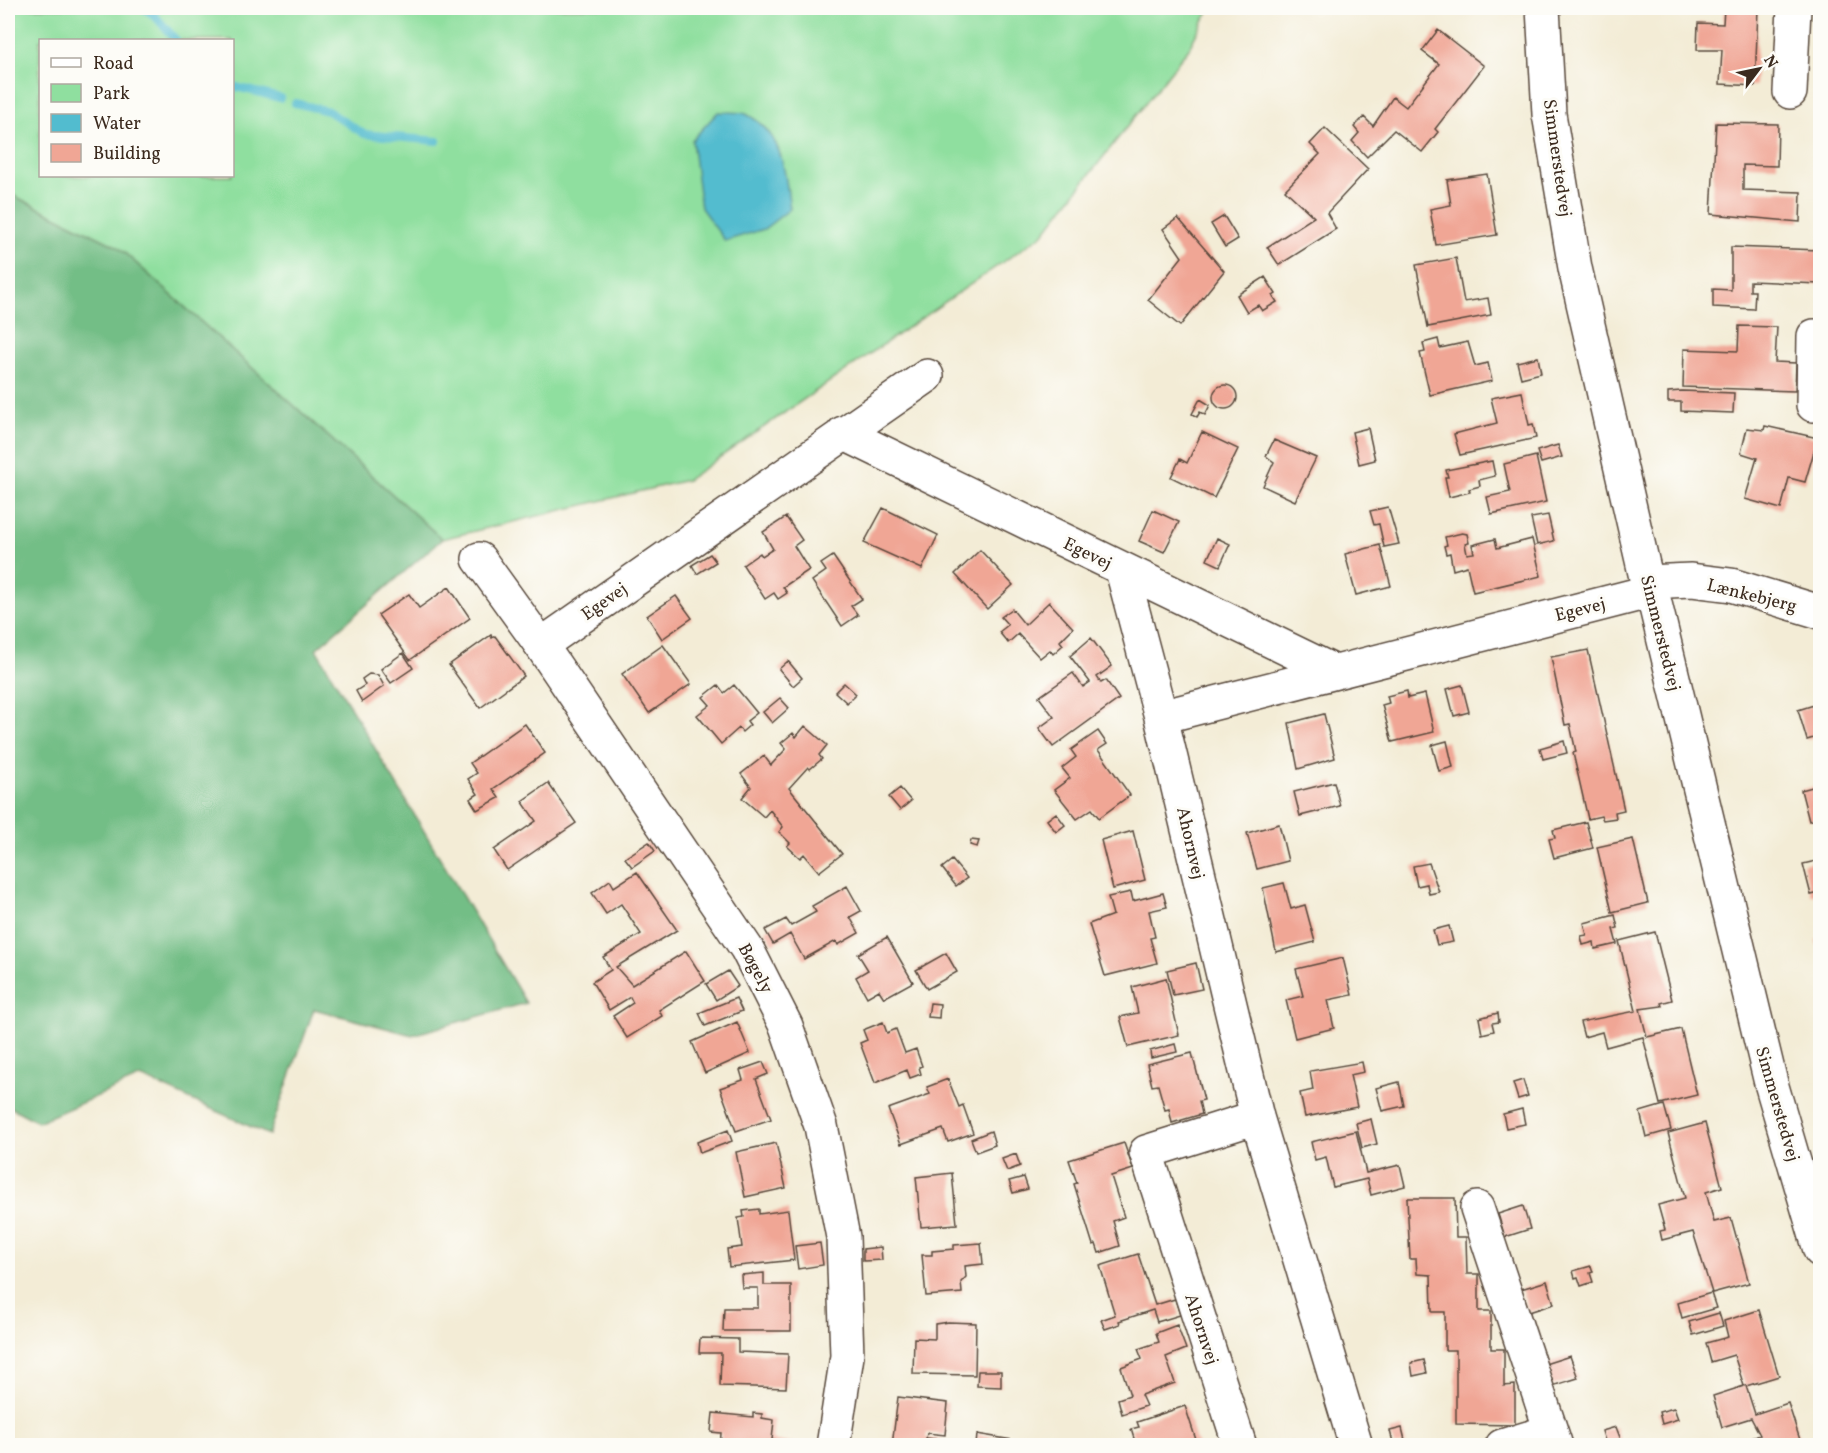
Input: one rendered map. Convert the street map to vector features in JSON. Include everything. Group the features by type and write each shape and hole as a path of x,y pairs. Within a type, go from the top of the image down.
{"street":[{"name":"Simmerstedvej","path":"1543,8 1549,114 1575,268 1649,586 1771,1083 1821,1250"},
{"path":"1790,92 1806,42 1794,8"},
{"path":"1814,336 1816,389"},
{"name":"Egevej","path":"541,645 927,376"},
{"name":"Egevej","path":"843,433 1333,671"},
{"name":"Bøgely","path":"479,559 541,645 747,949 786,1026 821,1126 843,1237 847,1356 833,1446"},
{"name":"Ahornvej","path":"1122,570 1161,717 1257,1117 1356,1446"},
{"name":"Lænkebjerg","path":"1649,586 1692,580 1731,585 1821,612"},
{"name":"Egevej","path":"1161,717 1649,586"},
{"name":"Ahornvej","path":"1240,1446 1146,1152 1257,1117"},
{"path":"1477,1208 1553,1438 1502,1446"}],"green space":[{"path":"8,8 1210,8 1189,48 1042,235 687,480 442,539 118,247 8,193"},
{"path":"8,193 118,247 442,539 316,649 526,1003 412,1035 314,1009 269,1135 141,1077 38,1122 8,1106"}],"water":[{"path":"718,112 746,114 759,122 768,132 775,143 784,168 790,209 764,229 725,241 701,208 692,140"}],"building":[{"path":"1724,8 1758,8 1755,86 1720,84 1722,50 1697,50 1698,23 1723,24"},
{"path":"1438,30 1484,66 1435,129 1438,132 1422,152 1394,130 1367,157 1352,141 1359,133 1354,127 1364,117 1373,126 1393,97 1406,107 1439,64 1422,51"},
{"path":"1716,123 1778,124 1777,166 1743,165 1743,190 1801,192 1800,222 1711,214"},
{"path":"1325,128 1368,169 1327,213 1336,229 1279,265 1267,247 1314,217 1285,190 1320,154 1310,144"},
{"path":"1487,174 1497,235 1436,245 1430,209 1451,205 1447,180"},
{"path":"1224,216 1238,239 1225,247 1211,224"},
{"path":"1178,218 1224,271 1180,326 1148,300 1182,257 1163,229"},
{"path":"1731,247 1820,250 1820,284 1750,281 1750,291 1755,291 1754,309 1713,307 1713,289 1731,290"},
{"path":"1456,258 1464,302 1488,298 1491,315 1428,327 1416,265"},
{"path":"1265,277 1276,294 1273,296 1277,302 1262,311 1258,305 1247,312 1237,295"},
{"path":"1739,326 1777,327 1775,362 1796,363 1795,391 1683,387 1684,349 1738,351"},
{"path":"1438,339 1440,348 1468,342 1475,366 1488,363 1492,381 1430,395 1420,353 1425,352 1423,343"},
{"path":"1538,357 1541,373 1521,378 1517,362"},
{"path":"1225,385 1233,389 1237,397 1233,405 1225,409 1217,405 1213,397 1217,389"},
{"path":"1522,392 1529,425 1533,424 1536,438 1460,455 1454,434 1497,423 1491,398"},
{"path":"1668,392 1734,393 1733,413 1681,411 1681,402 1668,402"},
{"path":"1200,399 1210,405 1205,415 1200,412 1197,417 1192,414"},
{"path":"1765,426 1818,438 1805,482 1789,478 1781,509 1745,499 1757,458 1741,453 1747,428 1764,430"},
{"path":"1368,428 1375,460 1359,464 1352,432"},
{"path":"1202,432 1238,449 1214,498 1171,477 1180,459 1187,463"},
{"path":"1274,440 1316,458 1295,501 1263,486 1274,462 1266,456"},
{"path":"1558,445 1562,457 1541,463 1537,451"},
{"path":"1536,456 1546,502 1491,514 1487,497 1510,492 1504,464"},
{"path":"1492,461 1495,476 1479,480 1480,486 1469,489 1470,492 1449,497 1446,470"},
{"path":"1388,507 1399,544 1384,547 1379,524 1374,525 1370,511"},
{"path":"883,508 938,535 922,569 864,543"},
{"path":"1153,510 1179,522 1164,552 1139,541"},
{"path":"1548,515 1554,541 1537,545 1531,518"},
{"path":"786,517 802,540 794,546 809,570 783,587 787,593 778,599 774,593 765,599 743,565 760,553 762,556 773,549 763,532"},
{"path":"1467,534 1469,543 1465,544 1467,554 1474,553 1472,545 1495,539 1497,548 1532,539 1541,576 1473,592 1467,566 1453,570 1450,553 1446,554 1444,546 1447,545 1445,537"},
{"path":"1217,538 1230,544 1220,566 1207,560"},
{"path":"1380,545 1391,586 1356,595 1345,554"},
{"path":"980,550 1013,585 987,609 955,574"},
{"path":"710,554 716,562 697,574 692,565"},
{"path":"833,556 862,599 851,606 858,615 842,626 812,581 826,571 821,564"},
{"path":"449,587 470,618 410,660 378,615 409,594 419,608"},
{"path":"676,596 692,618 662,639 647,616"},
{"path":"1049,602 1073,628 1060,641 1063,645 1053,654 1050,650 1040,658 1018,634 1008,643 999,632 1008,625 1001,617 1012,609 1025,625"},
{"path":"491,635 492,638 495,636 524,676 480,708 449,665"},
{"path":"1091,638 1112,666 1097,677 1101,683 1106,680 1119,699 1053,747 1039,728 1054,717 1039,697 1073,673 1083,687 1090,682 1070,656"},
{"path":"663,645 691,684 649,713 622,674"},
{"path":"1588,650 1624,810 1615,812 1616,818 1603,820 1601,816 1588,819 1573,753 1576,752 1570,724 1565,725 1551,657"},
{"path":"403,653 413,668 391,683 381,669"},
{"path":"788,661 802,678 793,686 779,669"},
{"path":"369,674 378,675 384,686 362,702 356,691 365,685 362,679"},
{"path":"844,683 856,694 847,703 835,692"},
{"path":"718,685 724,693 734,685 757,713 747,721 750,725 742,732 739,728 721,744 697,715 710,705 703,697"},
{"path":"1462,685 1469,712 1454,716 1447,689"},
{"path":"1407,691 1408,698 1425,694 1434,732 1392,742 1382,705 1389,703 1387,696"},
{"path":"780,698 789,708 772,723 763,712"},
{"path":"1820,703 1820,736 1807,740 1798,710"},
{"path":"1324,714 1335,758 1298,769 1289,723"},
{"path":"525,724 545,753 493,789 499,798 477,810 470,799 478,794 468,779 477,773 470,763"},
{"path":"805,726 827,745 819,755 822,759 810,769 808,767 789,788 842,854 819,872 804,854 800,858 787,846 790,843 779,832 783,827 770,810 764,817 742,798 751,787 741,774 764,756 771,765 786,749 781,743 793,733 796,737"},
{"path":"1098,731 1107,744 1098,750 1130,795 1099,818 1092,809 1077,819 1054,790 1070,778 1062,768 1076,757 1071,750"},
{"path":"1447,741 1453,767 1439,771 1432,745"},
{"path":"1564,741 1567,753 1543,759 1540,748"},
{"path":"1334,782 1340,806 1300,816 1294,792"},
{"path":"548,783 576,823 507,870 494,850 536,821 522,801"},
{"path":"1820,785 1820,817 1809,821 1801,790"},
{"path":"900,788 911,801 900,810 889,797"},
{"path":"1056,813 1065,825 1056,832 1047,820"},
{"path":"1586,822 1593,848 1554,858 1549,839 1555,838 1553,830"},
{"path":"1279,824 1288,861 1257,869 1247,833"},
{"path":"1133,831 1145,880 1113,889 1101,840"},
{"path":"1633,839 1648,903 1612,912 1597,847"},
{"path":"971,840 979,841 977,847 970,845"},
{"path":"649,842 655,851 632,867 625,858"},
{"path":"952,860 967,878 956,886 942,868"},
{"path":"1820,860 1820,893 1811,895 1803,864"},
{"path":"1429,863 1439,892 1429,894 1427,884 1417,886 1413,866"},
{"path":"637,872 677,930 616,967 632,985 686,951 705,981 659,1010 662,1016 627,1038 613,1016 633,1003 630,997 609,1010 592,982 611,970 603,957 641,934 621,904 606,914 592,893 610,880 614,887"},
{"path":"1284,883 1291,909 1305,905 1315,942 1276,952 1263,888"},
{"path":"847,886 861,911 850,917 859,933 838,945 836,941 804,959 790,934 773,944 765,930 786,919 791,926 816,912 812,906"},
{"path":"1131,892 1133,901 1163,893 1167,907 1149,911 1155,937 1150,938 1157,963 1105,976 1089,924 1113,915 1108,897"},
{"path":"1615,915 1618,928 1613,929 1617,944 1595,949 1594,942 1583,945 1581,936 1587,935 1584,923"},
{"path":"1449,926 1453,942 1437,945 1433,930"},
{"path":"1655,932 1672,1000 1661,1003 1662,1006 1640,1009 1647,1037 1681,1029 1697,1095 1660,1104 1643,1037 1606,1047 1602,1032 1584,1037 1580,1022 1636,1011 1619,941"},
{"path":"887,937 913,982 884,998 879,990 867,997 856,977 868,970 858,954"},
{"path":"1820,938 1820,952 1816,940"},
{"path":"946,953 957,972 927,989 916,970"},
{"path":"1343,958 1352,995 1328,1000 1334,1028 1295,1038 1286,1000 1303,996 1296,969"},
{"path":"1196,963 1202,989 1173,995 1167,970"},
{"path":"728,971 738,986 716,1000 706,984"},
{"path":"1166,978 1179,1035 1128,1047 1120,1017 1138,1013 1132,987"},
{"path":"736,998 742,1011 705,1026 699,1013"},
{"path":"930,1003 940,1004 939,1018 928,1017"},
{"path":"1498,1013 1499,1022 1492,1023 1494,1031 1482,1034 1479,1018"},
{"path":"737,1022 750,1053 705,1073 692,1042"},
{"path":"883,1022 887,1033 896,1029 905,1053 916,1049 922,1066 919,1067 921,1074 910,1078 907,1070 875,1083 860,1043 867,1040 863,1030"},
{"path":"1175,1044 1177,1052 1151,1058 1150,1051"},
{"path":"1192,1053 1204,1100 1199,1101 1202,1114 1172,1123 1169,1109 1165,1110 1158,1085 1152,1086 1147,1064"},
{"path":"763,1062 768,1074 756,1079 771,1119 736,1131 720,1088 743,1080 740,1070"},
{"path":"1362,1062 1364,1072 1350,1075 1357,1107 1305,1117 1300,1093 1313,1090 1310,1071"},
{"path":"948,1079 959,1107 963,1105 973,1133 948,1142 943,1129 901,1144 888,1109 930,1094 927,1087"},
{"path":"1523,1080 1528,1096 1518,1099 1513,1083"},
{"path":"1399,1082 1404,1106 1382,1111 1376,1088"},
{"path":"1664,1105 1671,1130 1646,1137 1640,1112"},
{"path":"1522,1109 1525,1124 1506,1128 1503,1114"},
{"path":"1371,1119 1377,1144 1362,1148 1356,1123"},
{"path":"1705,1123 1722,1187 1706,1192 1714,1222 1731,1218 1749,1283 1712,1293 1693,1232 1662,1240 1660,1231 1665,1230 1658,1205 1685,1198 1668,1133"},
{"path":"728,1130 732,1141 700,1153 697,1142"},
{"path":"991,1131 995,1145 976,1152 971,1139"},
{"path":"1356,1131 1366,1173 1400,1165 1405,1186 1371,1195 1367,1179 1333,1187 1326,1157 1315,1160 1311,1142"},
{"path":"776,1143 786,1188 745,1197 736,1152"},
{"path":"1124,1143 1133,1169 1111,1176 1124,1217 1113,1221 1120,1246 1099,1253 1096,1244 1093,1245 1069,1160"},
{"path":"1016,1154 1020,1166 1007,1171 1002,1159"},
{"path":"952,1173 957,1224 921,1227 916,1177"},
{"path":"1024,1177 1028,1189 1013,1193 1009,1181"},
{"path":"1407,1198 1455,1198 1456,1237 1466,1237 1467,1274 1479,1274 1479,1311 1491,1311 1491,1349 1504,1349 1504,1386 1515,1385 1515,1425 1456,1424 1456,1350 1445,1350 1445,1312 1432,1312 1431,1275 1417,1274 1416,1259 1410,1259"},
{"path":"1523,1206 1530,1229 1505,1237 1498,1214"},
{"path":"759,1209 759,1214 788,1210 794,1260 729,1267 727,1249 742,1247 738,1218 744,1217 743,1211"},
{"path":"820,1243 823,1265 798,1269 795,1246"},
{"path":"981,1243 983,1264 965,1266 966,1277 961,1282 962,1293 926,1296 922,1255 932,1255 932,1251 954,1249 954,1245"},
{"path":"881,1247 882,1260 863,1261 863,1249"},
{"path":"1138,1254 1155,1305 1175,1299 1180,1315 1157,1322 1153,1310 1119,1321 1120,1324 1105,1329 1101,1320 1115,1315 1100,1266"},
{"path":"1591,1266 1593,1272 1590,1273 1593,1282 1581,1286 1573,1271"},
{"path":"764,1273 764,1285 791,1285 791,1331 723,1331 724,1308 758,1308 758,1288 742,1288 741,1275"},
{"path":"1547,1281 1554,1304 1529,1312 1521,1289"},
{"path":"1711,1293 1716,1308 1682,1318 1678,1303"},
{"path":"1759,1310 1779,1376 1746,1386 1755,1414 1788,1403 1802,1446 1739,1446 1738,1443 1760,1435 1751,1418 1722,1427 1713,1396 1744,1386 1734,1355 1711,1362 1706,1343 1728,1337 1724,1321"},
{"path":"1719,1313 1723,1326 1693,1335 1689,1322"},
{"path":"976,1323 975,1375 913,1374 914,1338 935,1339 935,1324"},
{"path":"1177,1325 1186,1349 1166,1357 1175,1383 1141,1395 1146,1406 1122,1414 1118,1399 1130,1395 1121,1367 1142,1359 1138,1349 1159,1342 1156,1333"},
{"path":"700,1338 738,1339 738,1352 788,1354 786,1388 720,1386 721,1353 699,1353"},
{"path":"1570,1356 1578,1378 1552,1386 1545,1364"},
{"path":"1424,1360 1427,1373 1413,1376 1411,1363"},
{"path":"978,1371 1001,1371 1001,1387 977,1386"},
{"path":"898,1397 948,1403 945,1435 927,1433 926,1438 942,1440 941,1446 892,1446"},
{"path":"1185,1406 1198,1446 1145,1446 1144,1443 1136,1445 1131,1429 1139,1427 1137,1422"},
{"path":"1674,1408 1678,1419 1662,1424 1659,1412"},
{"path":"713,1413 753,1417 753,1413 762,1414 762,1418 774,1420 772,1440 803,1446 720,1446 721,1433 711,1432"},
{"path":"1616,1427 1621,1440 1606,1444 1602,1431"},
{"path":"1402,1428 1406,1444 1394,1446 1390,1431"},
{"path":"977,1434 1012,1440 1012,1446 976,1446"}],"waterway":[{"path":"143,8 155,16 175,39"},
{"path":"234,86 280,98"},
{"path":"295,103 328,111 364,134 437,141"}]}
